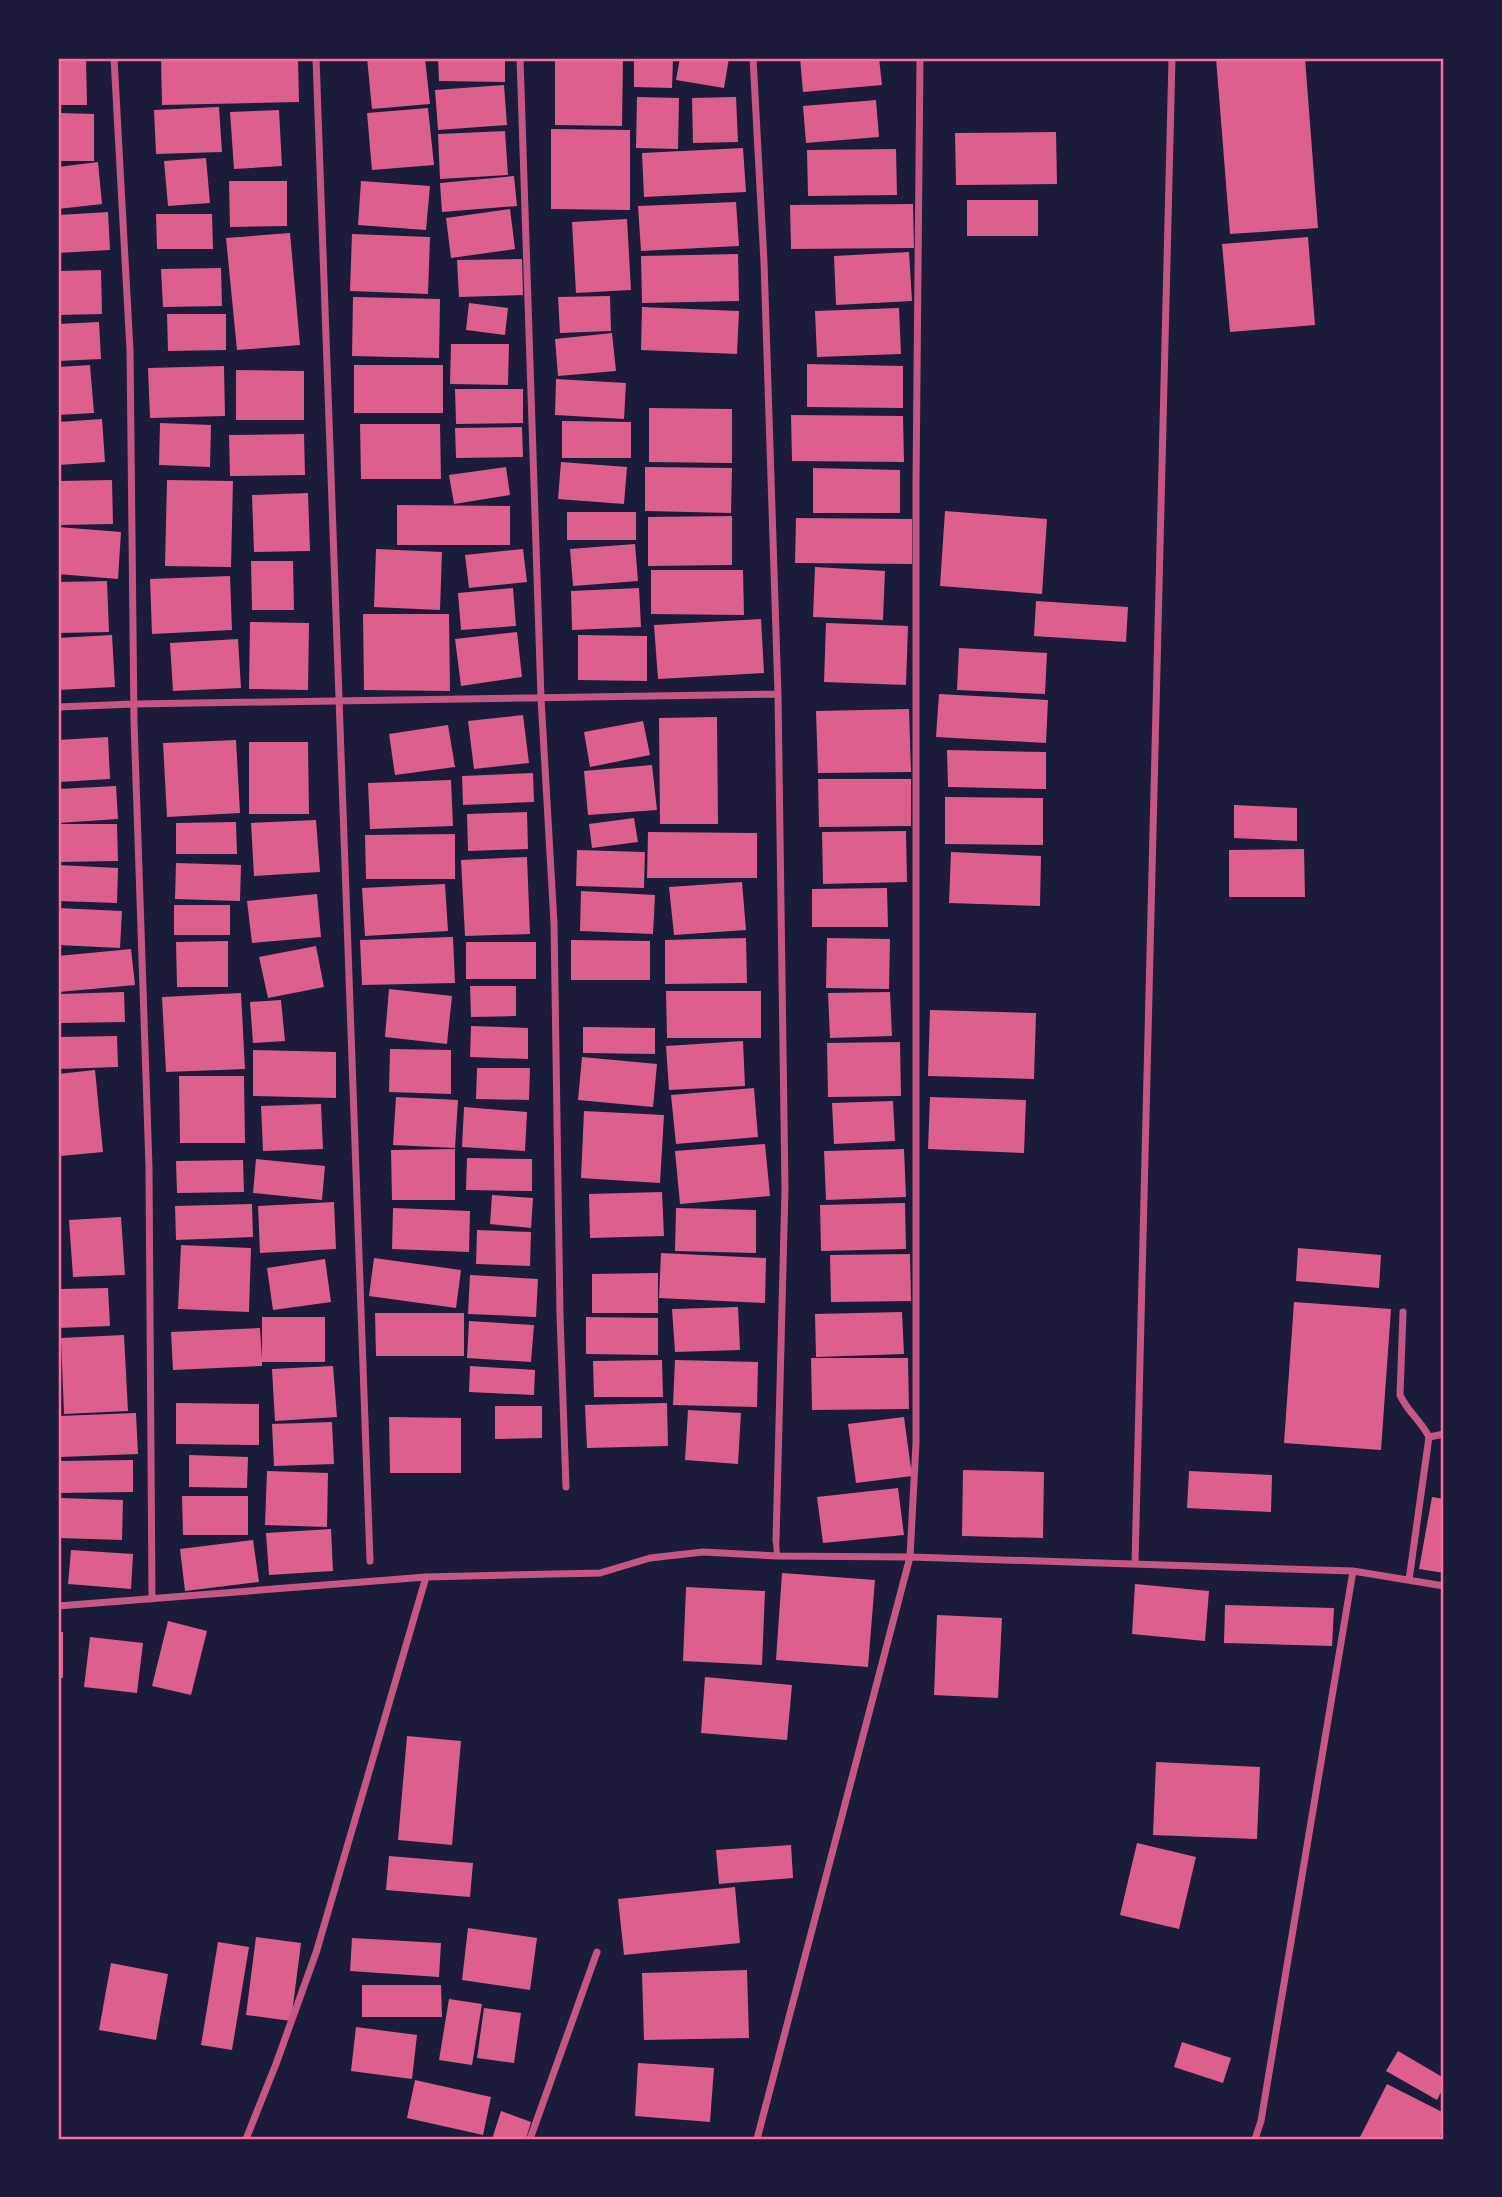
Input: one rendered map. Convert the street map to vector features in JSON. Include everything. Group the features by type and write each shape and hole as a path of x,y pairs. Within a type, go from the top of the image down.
{"street":[{"path":"114,58 130,349 134,704 149,1167 152,1599"},
{"path":"316,58 370,1561"},
{"path":"520,58 541,698 554,923 560,1315 566,1487"},
{"path":"753,58 764,261 778,694 786,1189 776,1556"},
{"path":"757,2139 910,1558 916,1430 916,483 920,58"},
{"path":"1135,1564 1172,58"},
{"path":"58,707 778,694"},
{"path":"1403,1312 1400,1395 1429,1437 1409,1580"},
{"path":"1429,1437 1444,1434"},
{"path":"58,1606 426,1577 600,1573 650,1558 703,1552 1353,1571 1444,1586"},
{"path":"1255,2139 1261,2121 1353,1571"},
{"path":"316,1953 426,1577"},
{"path":"246,2139 319,1944"},
{"path":"530,2139 597,1952"}],"building":[{"path":"58,58 86,58 87,105 58,105"},
{"path":"161,58 298,58 299,102 162,105"},
{"path":"367,58 425,58 430,104 372,109"},
{"path":"438,58 505,58 505,82 439,81"},
{"path":"555,58 623,58 622,126 555,125"},
{"path":"634,58 673,58 672,88 634,87"},
{"path":"680,58 729,58 724,88 676,80"},
{"path":"800,58 879,58 882,85 803,92"},
{"path":"1216,58 1305,58 1318,228 1230,234"},
{"path":"504,85 507,125 438,130 435,90"},
{"path":"637,97 679,98 678,149 636,148"},
{"path":"736,97 738,142 693,143 692,98"},
{"path":"876,100 879,137 806,143 803,106"},
{"path":"219,107 222,152 156,154 154,110"},
{"path":"428,108 434,165 372,170 367,113"},
{"path":"279,110 282,166 234,169 230,112"},
{"path":"58,113 94,114 94,161 58,161"},
{"path":"551,129 630,130 630,210 551,209"},
{"path":"505,131 508,175 440,179 438,134"},
{"path":"1056,132 1057,184 956,185 955,133"},
{"path":"743,148 746,192 644,197 642,153"},
{"path":"896,149 897,195 808,196 807,150"},
{"path":"206,158 210,203 168,206 164,161"},
{"path":"98,162 102,204 58,209 58,167"},
{"path":"514,176 517,206 442,212 440,183"},
{"path":"229,181 287,181 287,226 230,227"},
{"path":"361,181 430,186 426,230 358,225"},
{"path":"967,200 1038,200 1038,236 967,236"},
{"path":"736,202 739,246 641,251 638,206"},
{"path":"913,204 914,248 791,249 790,205"},
{"path":"510,209 515,249 451,258 446,218"},
{"path":"108,212 110,250 58,253 58,215"},
{"path":"156,214 212,214 213,249 157,249"},
{"path":"627,219 631,290 576,293 572,222"},
{"path":"290,233 300,345 237,350 226,238"},
{"path":"352,234 430,237 428,294 350,291"},
{"path":"1308,237 1315,325 1230,332 1222,244"},
{"path":"909,252 912,301 836,305 834,256"},
{"path":"738,254 739,301 642,303 641,256"},
{"path":"522,259 523,295 459,297 457,260"},
{"path":"221,268 222,306 163,307 161,269"},
{"path":"101,270 102,314 58,315 58,271"},
{"path":"610,296 611,331 560,333 558,297"},
{"path":"353,297 440,299 439,358 352,356"},
{"path":"469,303 508,308 505,335 466,330"},
{"path":"642,307 739,311 737,354 641,350"},
{"path":"899,308 901,354 817,357 815,311"},
{"path":"167,314 226,314 226,350 168,351"},
{"path":"99,322 101,359 58,361 58,324"},
{"path":"612,333 616,371 558,376 555,339"},
{"path":"451,344 509,344 508,385 450,384"},
{"path":"807,364 903,366 903,408 807,407"},
{"path":"90,365 94,413 58,415 58,367"},
{"path":"354,365 443,365 443,413 354,413"},
{"path":"224,366 225,416 150,418 148,368"},
{"path":"236,370 304,371 304,420 236,420"},
{"path":"556,379 626,383 624,419 555,415"},
{"path":"455,389 523,389 523,423 456,424"},
{"path":"649,408 732,409 732,463 649,462"},
{"path":"791,415 903,416 904,462 792,461"},
{"path":"102,419 105,462 58,465 58,422"},
{"path":"562,421 631,422 631,458 562,458"},
{"path":"160,423 211,425 210,467 159,465"},
{"path":"360,424 440,424 441,479 361,479"},
{"path":"522,427 523,457 456,458 455,428"},
{"path":"304,434 305,475 230,476 229,435"},
{"path":"561,462 627,467 624,504 558,499"},
{"path":"506,467 510,495 454,504 449,475"},
{"path":"645,467 732,468 731,513 645,511"},
{"path":"813,468 900,470 900,513 813,513"},
{"path":"112,480 113,524 58,525 58,481"},
{"path":"167,480 233,481 231,567 165,566"},
{"path":"308,493 310,551 254,552 252,495"},
{"path":"397,505 510,506 510,545 397,545"},
{"path":"945,511 1047,519 1042,594 940,586"},
{"path":"567,512 636,512 636,540 567,540"},
{"path":"732,516 732,565 648,566 648,517"},
{"path":"796,518 912,519 912,564 795,563"},
{"path":"58,527 121,532 118,579 58,574"},
{"path":"635,544 638,581 573,586 570,549"},
{"path":"376,549 442,552 440,610 374,607"},
{"path":"523,549 527,582 469,588 465,555"},
{"path":"251,561 293,561 294,610 252,610"},
{"path":"815,567 885,571 883,620 813,617"},
{"path":"651,570 743,570 744,615 651,614"},
{"path":"230,576 232,630 152,634 150,579"},
{"path":"107,581 109,632 58,633 58,582"},
{"path":"513,588 516,626 461,630 458,593"},
{"path":"639,588 641,627 572,630 571,591"},
{"path":"1036,601 1128,607 1126,642 1034,636"},
{"path":"363,614 449,614 450,691 364,690"},
{"path":"761,619 764,673 658,679 654,625"},
{"path":"250,622 309,623 308,690 249,689"},
{"path":"826,623 908,626 906,685 824,682"},
{"path":"517,632 522,677 461,686 455,639"},
{"path":"112,635 115,687 58,690 58,638"},
{"path":"578,635 647,636 647,681 578,680"},
{"path":"238,639 241,688 173,691 170,643"},
{"path":"959,648 1047,653 1045,694 957,690"},
{"path":"939,694 1048,700 1046,743 936,737"},
{"path":"909,709 911,772 818,773 816,711"},
{"path":"523,715 529,763 474,769 468,721"},
{"path":"717,717 718,824 660,824 659,718"},
{"path":"643,721 650,755 590,767 584,732"},
{"path":"448,725 455,767 395,775 389,734"},
{"path":"108,737 110,779 59,782 58,740"},
{"path":"236,740 240,813 167,817 163,743"},
{"path":"249,742 308,742 309,814 249,814"},
{"path":"947,750 1046,752 1046,789 948,787"},
{"path":"652,765 657,810 588,815 584,771"},
{"path":"533,773 534,802 463,805 462,776"},
{"path":"818,779 911,779 911,826 819,827"},
{"path":"451,780 453,826 370,829 368,783"},
{"path":"116,786 118,819 58,823 58,789"},
{"path":"945,797 1043,798 1043,845 945,844"},
{"path":"1234,805 1297,808 1297,841 1234,838"},
{"path":"527,812 528,849 468,851 467,814"},
{"path":"634,818 638,842 592,848 589,824"},
{"path":"316,820 320,872 254,876 251,823"},
{"path":"236,822 237,854 176,854 176,823"},
{"path":"58,824 117,824 118,861 58,862"},
{"path":"906,831 907,882 823,884 822,832"},
{"path":"648,832 757,833 757,878 647,878"},
{"path":"455,834 455,879 366,879 365,835"},
{"path":"1304,849 1305,897 1229,897 1229,850"},
{"path":"577,850 645,852 644,888 576,886"},
{"path":"951,852 1041,856 1040,906 949,903"},
{"path":"527,857 530,934 465,936 461,860"},
{"path":"176,863 241,865 240,901 175,899"},
{"path":"58,865 118,868 117,903 58,901"},
{"path":"742,882 746,930 674,935 669,887"},
{"path":"445,884 448,931 365,936 362,888"},
{"path":"887,888 888,927 812,927 812,889"},
{"path":"581,891 655,895 653,934 580,931"},
{"path":"317,894 321,937 252,943 247,901"},
{"path":"174,905 230,905 230,935 174,935"},
{"path":"58,908 122,911 120,948 58,945"},
{"path":"453,937 455,983 362,985 360,940"},
{"path":"746,938 747,983 665,984 665,940"},
{"path":"827,938 890,939 889,989 826,988"},
{"path":"571,940 650,941 650,980 571,980"},
{"path":"228,941 228,987 177,987 176,942"},
{"path":"466,942 536,942 536,979 466,979"},
{"path":"316,946 324,987 268,998 259,957"},
{"path":"131,949 135,985 59,992 58,956"},
{"path":"470,986 516,986 516,1016 471,1017"},
{"path":"389,989 452,996 447,1044 385,1037"},
{"path":"666,991 761,991 761,1038 667,1038"},
{"path":"124,992 125,1022 61,1023 60,994"},
{"path":"890,992 892,1036 830,1038 828,993"},
{"path":"241,993 245,1069 166,1072 162,997"},
{"path":"281,1000 285,1041 253,1043 250,1002"},
{"path":"930,1010 1036,1013 1034,1079 928,1076"},
{"path":"471,1026 528,1028 528,1059 470,1057"},
{"path":"583,1027 655,1028 655,1054 583,1053"},
{"path":"117,1036 118,1067 58,1069 58,1037"},
{"path":"743,1041 745,1086 669,1090 666,1046"},
{"path":"900,1042 901,1096 828,1097 827,1043"},
{"path":"390,1049 451,1050 451,1094 389,1092"},
{"path":"253,1050 336,1052 336,1098 253,1096"},
{"path":"582,1057 657,1064 653,1107 578,1100"},
{"path":"477,1068 530,1068 529,1100 476,1099"},
{"path":"95,1070 103,1152 61,1156 58,1074"},
{"path":"179,1076 244,1076 245,1143 180,1143"},
{"path":"754,1088 758,1137 676,1144 671,1095"},
{"path":"396,1097 458,1100 455,1148 393,1145"},
{"path":"930,1097 1026,1100 1024,1153 928,1149"},
{"path":"893,1101 895,1141 834,1144 832,1103"},
{"path":"321,1104 323,1149 263,1151 261,1106"},
{"path":"464,1107 527,1112 525,1151 462,1147"},
{"path":"584,1111 664,1115 660,1183 581,1178"},
{"path":"765,1144 770,1196 680,1204 675,1151"},
{"path":"455,1149 455,1200 392,1200 391,1150"},
{"path":"904,1149 906,1197 826,1200 824,1151"},
{"path":"467,1158 532,1159 532,1191 466,1190"},
{"path":"256,1159 325,1166 322,1200 253,1193"},
{"path":"243,1160 244,1192 177,1193 176,1161"},
{"path":"662,1192 664,1236 590,1238 589,1194"},
{"path":"492,1195 533,1198 531,1228 490,1224"},
{"path":"334,1202 336,1249 260,1253 258,1206"},
{"path":"905,1203 906,1249 821,1251 820,1205"},
{"path":"252,1204 253,1237 176,1240 175,1206"},
{"path":"393,1208 470,1211 469,1252 392,1249"},
{"path":"676,1208 756,1210 756,1253 675,1251"},
{"path":"121,1217 125,1275 73,1277 69,1220"},
{"path":"477,1230 531,1232 530,1266 476,1264"},
{"path":"181,1245 251,1248 249,1312 178,1309"},
{"path":"1298,1248 1381,1255 1379,1288 1296,1281"},
{"path":"661,1253 766,1258 765,1303 659,1298"},
{"path":"910,1254 911,1301 831,1302 830,1255"},
{"path":"374,1258 461,1270 456,1308 369,1296"},
{"path":"325,1259 331,1302 273,1310 267,1268"},
{"path":"658,1273 658,1313 592,1313 592,1274"},
{"path":"470,1275 538,1279 536,1317 468,1314"},
{"path":"108,1288 110,1326 58,1328 58,1289"},
{"path":"1294,1302 1391,1309 1381,1450 1284,1443"},
{"path":"738,1307 740,1350 675,1352 672,1309"},
{"path":"902,1312 904,1354 816,1357 815,1314"},
{"path":"375,1313 464,1313 464,1356 376,1356"},
{"path":"262,1317 325,1317 325,1362 262,1362 262,1366 173,1370 171,1332 260,1328 262,1359"},
{"path":"586,1317 658,1318 658,1355 586,1354"},
{"path":"469,1321 534,1325 531,1362 467,1358"},
{"path":"124,1335 128,1411 64,1414 61,1338"},
{"path":"811,1358 908,1358 909,1409 812,1410"},
{"path":"662,1360 663,1397 594,1397 593,1361"},
{"path":"675,1360 758,1362 757,1407 673,1405"},
{"path":"333,1366 337,1417 275,1421 272,1369"},
{"path":"470,1366 535,1370 534,1395 469,1392"},
{"path":"176,1403 259,1404 259,1445 176,1444"},
{"path":"667,1403 668,1446 587,1448 585,1405"},
{"path":"495,1406 542,1406 542,1438 495,1439"},
{"path":"688,1410 741,1413 738,1464 685,1460"},
{"path":"136,1413 138,1454 61,1457 59,1416"},
{"path":"389,1417 461,1418 461,1473 390,1473"},
{"path":"904,1417 912,1476 856,1483 848,1424"},
{"path":"332,1422 334,1464 274,1466 272,1424"},
{"path":"189,1455 248,1457 247,1488 189,1487"},
{"path":"133,1460 133,1492 60,1493 60,1461"},
{"path":"963,1470 1044,1472 1043,1538 962,1536"},
{"path":"267,1471 328,1473 327,1527 265,1525"},
{"path":"1189,1471 1272,1475 1271,1512 1187,1508"},
{"path":"898,1488 904,1535 823,1543 817,1497"},
{"path":"182,1496 248,1496 248,1535 183,1535"},
{"path":"1432,1497 1444,1499 1444,1573 1419,1569"},
{"path":"60,1498 123,1500 122,1540 59,1538"},
{"path":"331,1529 333,1571 269,1575 266,1533"},
{"path":"253,1540 259,1582 185,1591 180,1549"},
{"path":"71,1550 133,1554 131,1589 68,1584"},
{"path":"782,1573 875,1580 868,1667 776,1660"},
{"path":"1135,1584 1209,1591 1205,1641 1132,1634"},
{"path":"686,1587 765,1591 762,1665 683,1661"},
{"path":"1225,1605 1334,1608 1332,1646 1224,1643"},
{"path":"937,1615 1002,1618 998,1698 934,1695"},
{"path":"168,1621 207,1631 191,1695 152,1686"},
{"path":"58,1632 63,1632 63,1678 58,1678"},
{"path":"90,1637 143,1643 137,1693 84,1687"},
{"path":"705,1677 792,1685 787,1740 701,1733"},
{"path":"407,1736 461,1741 452,1845 398,1840"},
{"path":"1156,1762 1260,1767 1257,1839 1153,1835"},
{"path":"1137,1843 1196,1857 1179,1929 1120,1915"},
{"path":"791,1845 793,1878 719,1884 716,1850"},
{"path":"389,1856 473,1863 470,1897 386,1890"},
{"path":"735,1887 740,1943 624,1955 618,1899"},
{"path":"468,1928 537,1938 530,1990 462,1980"},
{"path":"256,1937 301,1943 291,2021 246,2015"},
{"path":"352,1938 441,1943 439,1977 350,1971"},
{"path":"218,1942 249,1947 232,2050 201,2045"},
{"path":"111,1963 168,1974 156,2040 99,2030"},
{"path":"747,1970 749,2038 644,2040 642,1973"},
{"path":"362,1985 441,1985 442,2017 362,2017"},
{"path":"449,1999 482,2004 472,2065 439,2060"},
{"path":"484,2008 521,2013 514,2063 477,2058"},
{"path":"356,2027 417,2035 412,2079 351,2071"},
{"path":"1182,2042 1231,2058 1223,2083 1174,2067"},
{"path":"1398,2051 1444,2078 1444,2086 1437,2100 1386,2071"},
{"path":"638,2063 714,2068 710,2122 635,2116"},
{"path":"415,2080 491,2097 483,2135 407,2118"},
{"path":"1387,2084 1444,2113 1444,2128 1439,2139 1359,2139"},
{"path":"501,2111 531,2122 526,2139 492,2139"}]}
